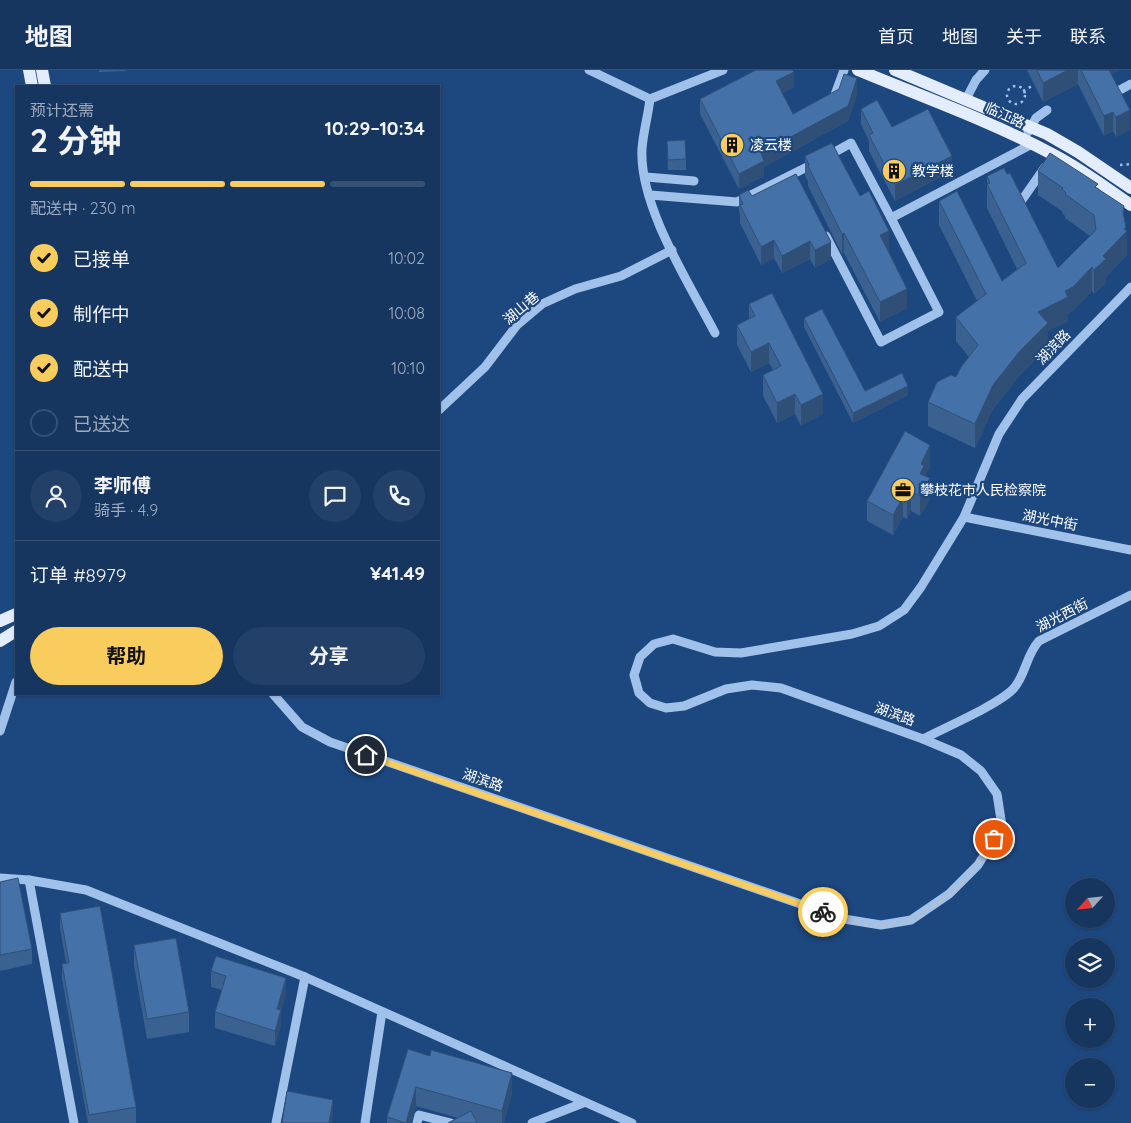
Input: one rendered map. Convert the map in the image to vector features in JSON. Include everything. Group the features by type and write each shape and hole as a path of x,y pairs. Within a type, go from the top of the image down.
{"main road":[{"path":"29,70 32,85"},
{"path":"42,70 45,85"},
{"name":"临江路","path":"858,70 1028,142 1054,155 1131,205"},
{"name":"临江路","path":"895,70 1031,127 1078,152 1131,188"},
{"path":"0,615 15,613"},
{"path":"0,621 15,614"},
{"path":"0,636 15,630"},
{"path":"0,641 15,631"}],"street":[{"path":"589,70 650,100 723,70"},
{"path":"832,100 844,70"},
{"path":"966,99 976,80 985,70"},
{"path":"1118,91 1131,84"},
{"path":"650,100 642,150 646,177 656,216 715,333"},
{"path":"890,218 1028,142 1031,127 1036,118 1047,110"},
{"path":"650,194 737,202 852,143 938,312 881,342 822,226"},
{"path":"1022,200 1054,155"},
{"path":"794,173 799,182"},
{"path":"646,177 694,181"},
{"name":"湖山巷","path":"440,409 485,367 517,325 542,304 575,289 621,276 672,250"},
{"name":"湖滨路","path":"274,695 302,727 330,742 844,919 881,925 910,920 950,894 978,865 1002,826 997,794 981,771 962,755 781,688 752,685 726,689 684,706 666,708 650,703 639,693 634,675 640,657 654,644 673,639 716,652 741,654 852,634 879,626 904,610 922,587 964,517 999,434 1022,399 1127,298 1131,287"},
{"name":"湖光中街","path":"964,517 1131,550"},
{"name":"湖光西街","path":"923,739 1001,698 1014,688 1031,649 1039,641 1131,595"},
{"path":"0,731 15,685"},
{"path":"0,878 30,880 86,890 305,977 632,1123"},
{"path":"30,880 74,1123"},
{"path":"276,1123 305,977"},
{"path":"365,1123 382,1012"},
{"path":"532,1123 583,1102"},
{"path":"417,1123 419,1115 451,1123"}],"path":[{"path":"1023,91 1034,85"},
{"path":"1016,86 1023,91 1024,98 1020,102 1012,103 1008,99 1008,93 1011,88 1016,86"}],"building":[{"path":"756,70 793,70 794,72 776,81 793,114 839,89 844,74 857,78 848,106 761,153 764,161 739,174 700,99"},
{"path":"1037,70 1068,70 1043,83"},
{"path":"1081,70 1109,70 1130,110 1116,117 1113,112 1104,116"},
{"path":"877,100 892,127 928,109 952,156 895,185 869,135 873,133 861,109"},
{"path":"685,140 686,159 668,160 667,141"},
{"path":"832,143 860,196 869,191 889,231 880,235 907,289 880,302 844,233 842,234 808,166 805,156"},
{"path":"1050,153 1098,184 1095,187 1124,206 1123,213 1126,227 1124,229 1127,231 1103,256 1106,259 1094,270 1092,267 1073,287 1065,291 1068,297 1038,312 1048,323 1020,351 993,385 975,424 928,402 937,382 951,375 956,377 961,367 978,345 956,317 986,294 939,201 957,191 1002,281 1026,263 987,184 990,183 987,176 1004,168 1007,174 1010,173 1058,268 1096,230 1094,215 1065,194 1063,188 1038,171"},
{"path":"796,174 831,242 815,250 810,241 782,256 774,240 761,247 740,205 743,204 739,195 748,190 752,196"},
{"path":"772,293 823,394 801,405 795,394 777,403 763,375 781,366 769,343 751,352 737,325 755,316 749,304"},
{"path":"822,309 865,391 902,373 908,386 853,413 804,318"},
{"path":"905,431 930,445 921,464 924,466 920,474 930,478 920,496 911,491 907,499 903,497 893,515 867,501"},
{"path":"18,878 32,949 0,955 0,882"},
{"path":"100,906 136,1107 89,1115 62,964 69,963 60,913"},
{"path":"176,938 189,1012 147,1019 134,945"},
{"path":"216,956 286,978 277,1009 281,1010 275,1031 215,1012 226,976 211,971"},
{"path":"408,1049 430,1056 431,1050 512,1073 502,1111 416,1087 406,1123 387,1117"},
{"path":"287,1091 333,1100 329,1123 282,1123"},
{"path":"471,1111 477,1123 448,1123"}],"way so far":[{"path":"823,912 844,919 881,925 910,920 950,894 978,865 994,839"}],"place":[{"name":"凌云楼","path":"732,145"},
{"name":"教学楼","path":"894,171"},
{"name":"攀枝花市人民检察院","path":"903,490"}],"route":[{"path":"366,755 823,912"}]}
